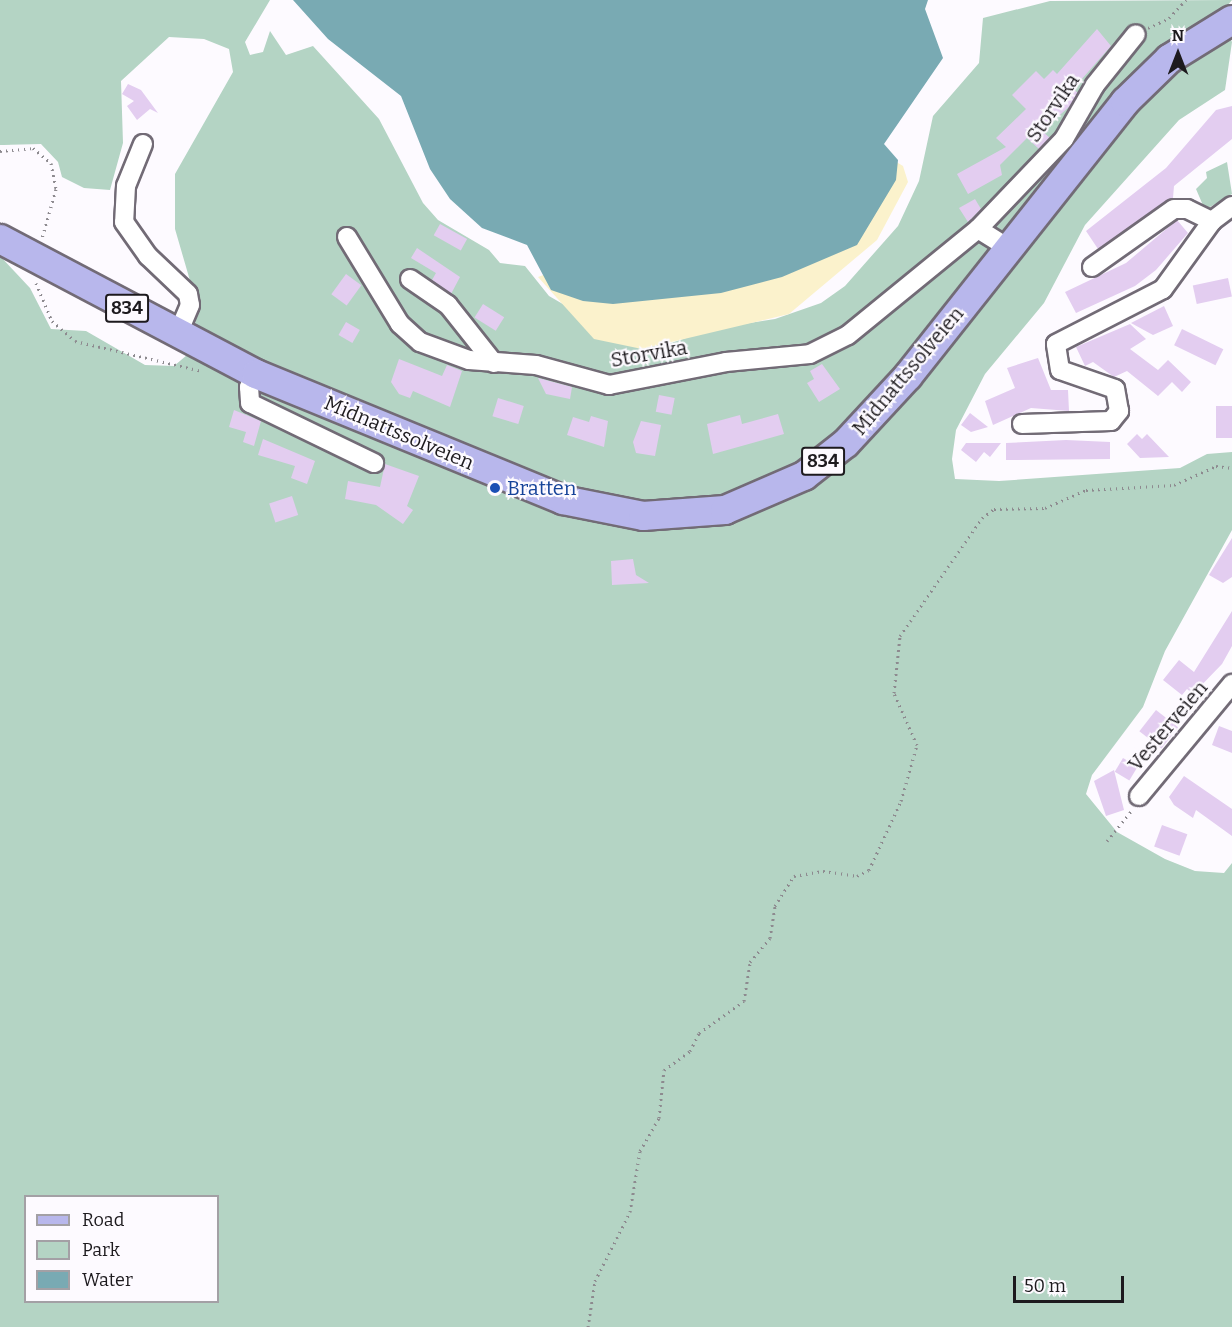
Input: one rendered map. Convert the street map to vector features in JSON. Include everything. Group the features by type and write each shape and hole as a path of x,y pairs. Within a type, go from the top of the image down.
{"main road":[{"name":"Midnattssolveien","path":"0,239 177,335 256,374 563,500 643,516 725,510 804,476 846,443 908,376 1008,248 1146,80 1184,48 1232,20"}],"street":[{"name":"Storvika","path":"347,237 409,334 448,353 494,363 536,365 609,385 726,362 810,354 862,325 978,229 1064,139 1095,85 1136,34"},
{"path":"142,144 126,186 124,222 148,256 188,294 190,305 177,335"},
{"path":"1022,424 1111,421 1119,411 1115,389 1060,370 1056,344 1163,289 1212,222 1232,206"},
{"path":"1092,267 1174,209 1187,209 1212,222"},
{"path":"978,229 1008,248"},
{"path":"410,279 448,305 494,363"},
{"path":"256,374 249,387 250,403 374,463"},
{"name":"Vesterveien","path":"1139,795 1232,684"}],"path":[{"path":"1136,34 1169,18 1186,0"},
{"path":"0,151 33,148 51,163 56,189 42,240"},
{"path":"34,276 52,321 75,341 206,372"},
{"path":"588,1327 595,1281 630,1212 640,1151 659,1118 664,1070 690,1052 699,1033 744,1001 750,962 770,938 776,906 794,876 824,871 857,876 869,870 901,801 917,745 894,693 900,636 982,518 994,510 1045,508 1086,490 1174,485 1216,466 1232,468"},
{"path":"1107,840 1139,795"}],"green space":[{"path":"0,0 270,0 245,42 250,55 263,52 270,31 286,55 313,46 379,119 423,203 438,220 489,250 500,263 525,266 549,296 635,346 665,345 716,328 775,319 821,303 845,286 898,226 919,181 933,116 979,63 983,18 1050,1 1232,0 1219,16 1232,42 1225,90 1179,120 1085,225 1044,303 985,374 956,430 952,459 955,479 999,481 1180,468 1207,454 1232,452 1232,530 1165,651 1143,707 1092,775 1086,794 1117,832 1165,859 1195,871 1224,873 1232,863 1232,1327 0,1327 0,256 30,288 51,329 86,331 145,365 174,366 187,355 196,333 193,291 175,229 175,174 233,72 229,49 204,39 169,37 121,81 123,143 110,190 84,188 62,177 58,162 41,144 0,145"},
{"path":"1227,162 1232,194 1205,210 1196,189 1207,178 1206,172"}],"sand":[{"path":"878,151 903,166 908,182 877,240 789,314 642,349 594,339 538,277"}],"water":[{"path":"293,0 928,0 925,9 943,58 884,144 898,160 896,180 857,245 782,277 721,293 613,304 583,301 551,290 527,245 482,228 450,199 430,169 401,96 328,39"}],"building":[{"path":"1097,29 1111,46 1073,89 1078,93 1071,105 1042,131 1050,138 1039,149 1027,138 1000,165 1002,175 968,194 957,174 1006,147 996,138 1026,109 1012,95 1036,71 1044,79 1053,70 1057,74"},
{"path":"128,84 141,90 158,113 150,109 137,120 127,106 134,101 122,94"},
{"path":"1232,106 1232,139 1174,186 1173,198 1098,249 1086,231 1166,168 1216,110"},
{"path":"975,199 981,209 968,222 959,208"},
{"path":"1177,220 1188,233 1156,270 1135,286 1076,313 1065,292 1126,263"},
{"path":"440,224 467,239 461,250 434,235"},
{"path":"417,248 460,277 451,294 432,280 436,273 411,258"},
{"path":"346,274 361,285 347,305 331,294"},
{"path":"1228,278 1232,297 1197,304 1193,285"},
{"path":"483,304 504,317 496,331 475,318"},
{"path":"1164,306 1173,326 1153,335 1131,323"},
{"path":"346,322 360,330 352,343 338,335"},
{"path":"1130,324 1146,339 1130,349 1158,370 1168,360 1191,382 1182,392 1172,382 1158,396 1127,371 1114,377 1093,362 1085,366 1076,347"},
{"path":"1182,329 1223,349 1215,365 1174,345"},
{"path":"1038,358 1051,390 1068,390 1069,411 1031,408 993,425 985,401 1015,388 1007,368"},
{"path":"399,359 442,376 447,365 462,371 450,407 413,391 410,398 399,394 391,382"},
{"path":"822,364 840,389 819,402 807,383 814,379 810,371"},
{"path":"538,378 572,387 570,399 546,394"},
{"path":"659,395 675,398 671,415 656,412"},
{"path":"498,398 524,406 518,424 492,416"},
{"path":"1216,406 1232,406 1232,438 1216,438"},
{"path":"234,410 261,421 254,446 243,442 246,432 229,427"},
{"path":"970,413 988,427 971,432 961,425"},
{"path":"778,414 784,434 713,454 707,424 740,415 742,424"},
{"path":"591,416 608,421 604,447 567,435 573,417 589,422"},
{"path":"641,421 661,425 655,456 636,453 633,442"},
{"path":"1137,434 1142,439 1147,434 1169,457 1140,458 1127,444"},
{"path":"263,439 315,461 307,484 291,478 295,466 258,455"},
{"path":"1066,440 1110,442 1110,459 1006,460 1006,443"},
{"path":"966,443 1001,443 990,457 984,452 976,462 961,450"},
{"path":"385,464 419,476 407,506 413,510 403,524 376,505 345,499 348,481 380,487"},
{"path":"292,496 298,515 275,522 269,503"},
{"path":"1232,538 1232,577 1223,583 1209,575"},
{"path":"633,559 636,575 649,583 612,585 611,561"},
{"path":"1232,611 1232,646 1222,664 1193,694 1187,689 1182,695 1163,680 1179,660 1194,672"},
{"path":"1156,710 1178,727 1161,749 1139,731"},
{"path":"1219,726 1232,731 1232,753 1212,745"},
{"path":"1123,758 1138,767 1129,780 1115,772"},
{"path":"1114,770 1124,810 1106,816 1094,781"},
{"path":"1184,776 1232,809 1232,836 1196,810 1193,818 1174,805 1169,797"},
{"path":"1162,825 1187,834 1180,856 1154,847"}],"place":[{"name":"Bratten","path":"495,488"}]}
